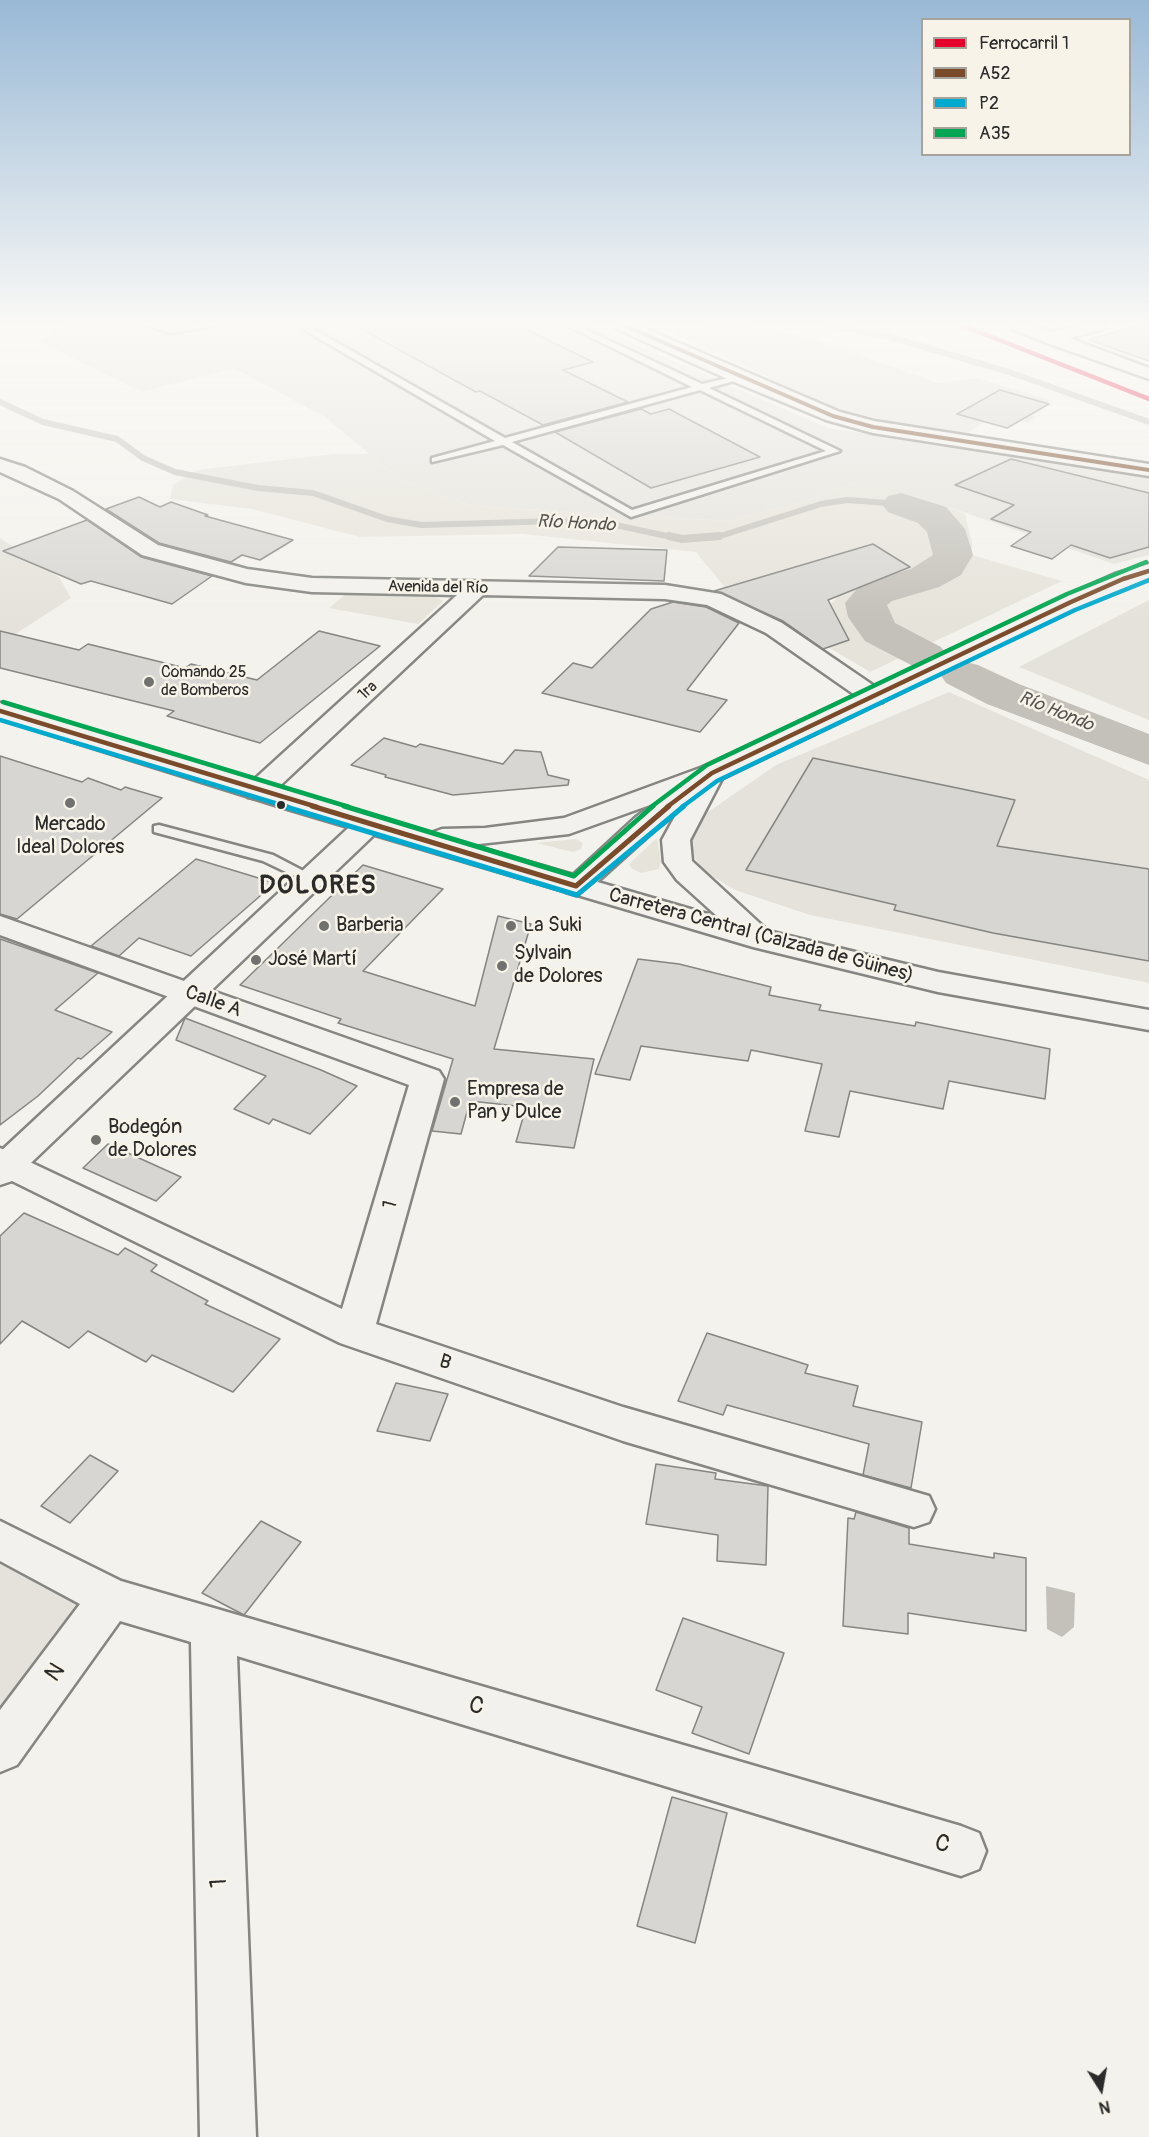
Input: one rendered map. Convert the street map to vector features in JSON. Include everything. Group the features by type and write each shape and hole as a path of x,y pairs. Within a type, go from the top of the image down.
{"street":[{"path":"862,425 1149,470"},
{"name":"Avenida del Río","path":"0,465 18,471 66,495 150,550 246,576 312,585 665,592 713,599 774,628 874,697"},
{"path":"412,837 484,836 569,826 712,774 1071,602 1123,579 1149,571"},
{"name":"1ra","path":"258,791 476,589"},
{"name":"Carretera Central (Calzada de Güines)","path":"0,711 258,791 764,940 938,982 1149,1020"},
{"path":"576,886 646,823 712,774"},
{"path":"712,774 676,840 678,862 704,890 764,940"},
{"path":"3,1165 369,824"},
{"name":"Calle A","path":"0,925 428,1079"},
{"name":"1","path":"354,1332 428,1079"},
{"name":"B","path":"3,1165 354,1332 623,1424 914,1509"},
{"name":"C","path":"0,1540 111,1598 961,1851"},
{"name":"N","path":"0,1749 111,1598"},
{"name":"1","path":"213,1629 228,2137"}],"lane":[{"path":"475,425 631,514 835,451 780,425"},
{"path":"436,460 563,425"},
{"path":"159,829 268,858 312,879"}],"shaded area":[{"path":"334,425 820,425 828,428 1149,475 1149,555 1114,564 951,508 855,483 797,503 728,521 473,506 399,479"},
{"path":"905,425 981,425 963,436"},
{"path":"333,454 369,454 399,479 473,506 728,521 797,503 855,483 893,484 965,514 972,543 972,555 1062,581 870,672 828,647 830,605 839,595 910,567 873,544 727,590 696,552 523,534 360,537 252,509 170,499 173,485 197,470"},
{"path":"0,538 59,577 71,598 0,644"},
{"path":"349,591 434,596 443,601 418,624 329,608"},
{"path":"1149,600 1149,720 1019,667"},
{"path":"949,692 1149,780 1149,983 810,915 735,890 700,869 689,843 701,817 776,765"},
{"path":"657,838 661,861 659,869 641,873 632,869 629,864"},
{"path":"576,839 583,843 581,849 573,852 536,843"},
{"path":"0,1556 107,1613 0,1747"},
{"path":"1046,1586 1075,1593 1074,1627 1062,1637 1047,1629"}],"building":[{"path":"582,425 699,425 760,457 651,488 555,432"},
{"path":"995,425 1013,425 1007,428"},
{"path":"1011,459 1149,493 1149,547 1110,558 1071,545 1052,559 1011,546 1031,532 991,519 1014,505 955,485"},
{"path":"139,497 160,507 171,502 208,515 205,516 293,540 260,560 242,555 231,562 159,543 106,509"},
{"path":"87,520 141,557 212,576 172,604 91,581 81,584 3,551"},
{"path":"873,544 910,567 828,600 849,640 823,649 783,621 714,591"},
{"path":"558,547 667,550 664,581 529,576"},
{"path":"673,602 706,607 739,623 687,690 727,700 700,732 542,693 573,663 592,668 651,609"},
{"path":"0,631 79,650 88,644 185,668 191,664 257,680 319,631 380,646 260,743 167,716 174,711 0,668"},
{"path":"384,738 416,747 420,744 503,764 515,750 541,752 548,775 569,780 568,785 453,795 385,777 386,775 351,765"},
{"path":"0,756 82,782 88,778 121,790 125,787 162,798 17,919 0,914"},
{"path":"813,758 1015,800 997,846 1149,869 1149,961 993,933 894,910 896,905 746,870"},
{"path":"196,859 275,883 191,956 139,938 119,956 91,946"},
{"path":"363,865 443,889 363,971 475,1006 498,916 531,924 494,1049 594,1059 574,1148 516,1142 526,1107 470,1101 461,1134 432,1131 453,1059 338,1023 341,1019 240,985"},
{"path":"0,939 98,973 55,1010 112,1032 81,1059 78,1058 38,1096 0,1125"},
{"path":"638,959 679,964 771,987 769,995 821,1005 819,1010 915,1026 916,1022 1050,1049 1045,1099 949,1081 943,1109 850,1091 839,1137 805,1131 822,1064 751,1050 748,1061 641,1046 630,1080 595,1074"},
{"path":"185,1018 357,1086 310,1134 273,1119 269,1124 234,1109 266,1076 176,1040"},
{"path":"108,1144 181,1177 156,1201 83,1168"},
{"path":"24,1213 118,1255 125,1248 157,1265 151,1271 208,1301 205,1304 280,1339 233,1392 152,1355 146,1362 88,1331 69,1348 22,1321 0,1344 0,1236"},
{"path":"707,1333 808,1365 805,1373 858,1386 853,1406 922,1422 911,1488 863,1475 869,1444 727,1405 723,1415 678,1401"},
{"path":"396,1383 448,1394 430,1441 377,1431"},
{"path":"90,1455 118,1471 70,1523 41,1506"},
{"path":"656,1464 716,1473 715,1479 768,1486 766,1565 717,1561 718,1535 646,1524"},
{"path":"856,1512 909,1528 909,1544 994,1558 994,1553 1026,1558 1026,1631 908,1613 908,1634 843,1626 848,1518 854,1519"},
{"path":"261,1521 301,1542 244,1615 202,1593"},
{"path":"683,1618 784,1653 749,1754 692,1733 702,1707 656,1690"},
{"path":"672,1797 727,1813 695,1943 637,1926"}],"waterway":[{"name":"Río Hondo","path":"55,425 117,439 143,458 175,472 258,488 313,493 387,519 421,525 557,521 611,524 676,538"},
{"name":"Río Hondo","path":"704,538 717,537 821,504 847,500 901,504"},
{"name":"Río Hondo","path":"901,504 932,515 946,529 953,555 947,566 925,578 877,592 866,603 869,617 880,632 926,656"},
{"name":"Río Hondo","path":"669,536 682,539 719,536"},
{"name":"Río Hondo","path":"962,674 1003,694 1149,751"}],"transit line":[{"name":"A52","path":"865,425 1149,470"},
{"name":"A35","path":"3,702 574,876 640,816 707,765 1067,594 1146,562"},
{"name":"A52","path":"0,711 576,886 646,823 712,773 1071,602 1123,579 1149,571"},
{"name":"P2","path":"0,720 577,895 652,830 717,781 1075,610 1149,580"}],"place":[{"name":"Comando 25 de Bomberos","path":"149,682"},
{"name":"Mercado Ideal Dolores","path":"70,803"},
{"name":"Barberia","path":"324,926"},
{"name":"La Suki","path":"511,926"},
{"name":"José Martí","path":"256,960"},
{"name":"Sylvain de Dolores","path":"502,966"},
{"name":"Empresa de Pan y Dulce","path":"455,1102"},
{"name":"Bodegón de Dolores","path":"96,1140"}],"district":[{"name":"DOLORES","path":"318,886"}]}
